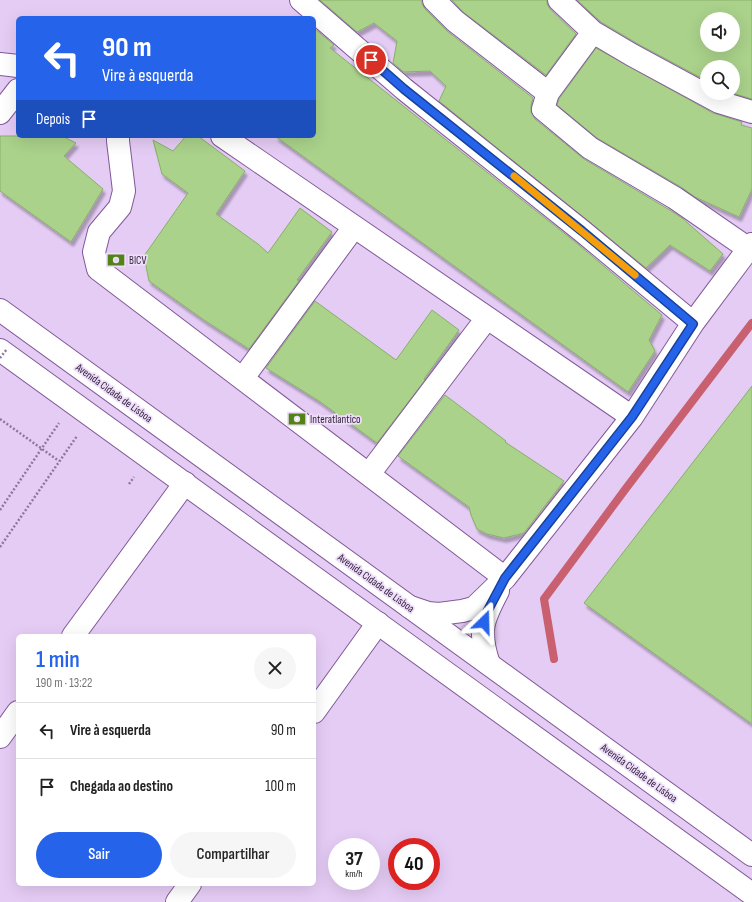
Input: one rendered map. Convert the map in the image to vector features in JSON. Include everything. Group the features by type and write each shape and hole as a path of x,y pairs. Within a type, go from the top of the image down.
{"main road":[{"path":"301,0 404,89 582,231 693,324"},
{"path":"434,0 455,21 548,93"},
{"path":"559,0 593,32 632,55 719,102 752,112"},
{"path":"408,606 428,613 439,614 468,610 474,608 505,578 632,417 693,324 751,246 590,148 543,109 548,93 593,32"},
{"path":"0,64 16,66"},
{"path":"0,113 16,93"},
{"path":"118,138 124,191 120,207 99,232 94,252 98,269 505,578"},
{"path":"225,138 632,417"},
{"path":"243,378 354,227"},
{"name":"Avenida Cidade de Lisboa","path":"0,310 752,855"},
{"path":"369,474 487,318"},
{"path":"3,350 73,403 752,894"},
{"path":"74,634 185,484"},
{"path":"490,664 484,647 484,622 487,612 505,578"},
{"path":"316,709 378,623"},
{"path":"0,737 16,715"},
{"path":"178,902 189,886"}],"path":[{"path":"0,358 3,350"},
{"path":"0,510 73,403"},
{"path":"0,547 91,416"},
{"path":"0,419 59,461"}],"building":[{"path":"320,0 422,0 422,4 425,9 447,31 533,98 531,112 535,119 584,159 682,218 723,254 710,271 670,245 646,268 439,101 446,86 430,71 404,72 393,63 397,41 374,23 357,32"},
{"path":"452,0 547,0 547,4 550,9 576,34 546,75 463,12"},
{"path":"577,0 752,0 752,99 740,95 740,60 700,60 700,77 601,22"},
{"path":"316,30 334,45 330,48 574,241 662,315 649,340 655,351 628,392 278,138 316,138"},
{"path":"596,48 713,113 742,122 741,125 752,128 752,189 739,217 695,197 681,187 597,138 557,105 559,99"},
{"path":"0,136 16,136 16,138 66,138 76,143 64,156 103,189 71,242 0,191"},
{"path":"184,138 201,138 245,171 216,214 258,244 268,253 300,208 332,232 297,280 299,281 249,349 204,320 149,281 144,256 188,193 162,174 153,140 173,151"},
{"path":"315,301 396,360 432,310 459,330 424,379 425,380 377,443 319,401 266,368"},
{"path":"752,386 752,724 584,603"},
{"path":"445,395 506,441 505,442 564,481 524,533 504,538 487,534 477,529 469,507 398,456"}],"waterway":[{"path":"554,659 544,599 752,323"}],"slow traffic":[{"path":"514,176 635,275"}],"place":[{"name":"BICV","path":"116,260"},
{"name":"Interatlantico","path":"297,419"}],"route":[{"path":"371,60 404,89 582,231 693,324 632,417 505,578 487,612 484,622"}]}
